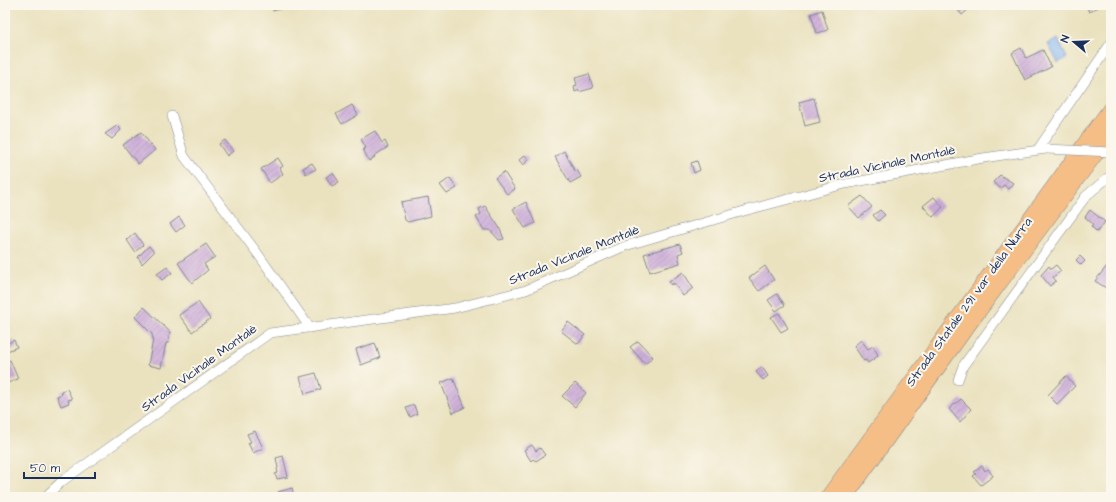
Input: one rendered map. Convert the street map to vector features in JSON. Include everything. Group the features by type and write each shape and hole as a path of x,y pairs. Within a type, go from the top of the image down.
{"highway":[{"name":"Strada Statale 291 var della Nurra","path":"828,497 1111,108"},
{"name":"Strada Statale 291 var della Nurra","path":"845,497 963,332 1111,133"}],"street":[{"path":"1042,149 1111,43"},
{"path":"172,116 184,156 258,254 310,328"},
{"name":"Strada Vicinale Montalè","path":"45,497 60,482 270,333 455,308 476,303 526,290 625,246 744,211 845,184 983,158 1042,149 1111,152"},
{"path":"958,380 963,366 1086,196 1111,175"}],"water":[{"path":"1058,39 1067,58 1058,63 1048,44"}],"building":[{"path":"272,5 290,5 290,6 273,11"},
{"path":"954,5 968,5 970,8 962,15"},
{"path":"1086,5 1102,5 1089,12"},
{"path":"822,10 828,30 817,33 811,14"},
{"path":"1021,48 1026,58 1043,50 1051,67 1025,80 1012,53"},
{"path":"589,74 593,88 575,92 574,86 577,85 575,78"},
{"path":"814,98 820,122 805,126 799,102"},
{"path":"352,105 358,115 342,124 336,114"},
{"path":"118,125 121,130 112,139 105,134"},
{"path":"375,131 382,143 385,141 388,147 369,161 363,149 366,148 361,139"},
{"path":"141,132 155,150 138,164 123,145"},
{"path":"225,140 233,151 227,156 219,144"},
{"path":"564,151 575,171 577,170 581,177 570,183 555,157"},
{"path":"525,155 529,160 523,165 519,160"},
{"path":"278,158 283,166 280,168 283,174 270,183 261,169"},
{"path":"697,161 700,170 694,173 691,163"},
{"path":"312,163 316,169 306,174 303,168"},
{"path":"504,172 515,189 507,194 495,178"},
{"path":"333,173 339,182 332,186 326,177"},
{"path":"1000,175 1013,183 1008,189 1004,185 1000,188 993,182"},
{"path":"450,178 457,188 447,194 440,185"},
{"path":"862,196 872,207 859,218 848,206"},
{"path":"428,197 431,216 408,222 405,220 401,202"},
{"path":"934,197 943,207 933,217 923,206"},
{"path":"526,202 535,223 525,228 513,209"},
{"path":"485,206 499,227 504,239 499,240 490,230 484,230 476,217 481,214 479,209"},
{"path":"880,210 885,215 878,221 873,215"},
{"path":"1090,210 1105,222 1097,232 1091,226 1093,224 1085,217"},
{"path":"179,217 185,225 176,232 170,224"},
{"path":"135,233 143,245 135,252 127,240"},
{"path":"206,244 215,257 204,264 208,270 192,283 178,263"},
{"path":"680,244 683,252 678,254 680,263 650,272 644,254"},
{"path":"149,246 154,252 142,264 138,257"},
{"path":"1080,256 1085,261 1081,265 1076,260"},
{"path":"1056,265 1061,271 1053,277 1056,281 1050,286 1041,275 1049,266 1051,269"},
{"path":"765,266 774,280 759,291 749,278"},
{"path":"1107,266 1111,270 1111,282 1106,288 1095,281"},
{"path":"167,267 172,273 162,280 157,274"},
{"path":"683,272 693,288 683,296 674,283 671,285 669,282"},
{"path":"777,294 785,305 776,311 768,300"},
{"path":"198,302 210,319 192,332 179,315"},
{"path":"144,307 170,332 168,343 166,343 161,368 148,365 153,340 152,334 135,317"},
{"path":"779,313 788,328 781,332 771,317"},
{"path":"568,322 585,335 578,344 561,331"},
{"path":"6,338 8,343 14,340 17,347 5,352"},
{"path":"861,340 868,349 873,346 878,356 868,363 866,360 864,361 854,346"},
{"path":"638,341 653,357 645,364 630,347"},
{"path":"375,343 380,358 361,365 356,349"},
{"path":"10,360 18,379 5,384 5,362"},
{"path":"762,367 768,376 763,380 756,372"},
{"path":"316,373 321,389 305,394 300,377"},
{"path":"1066,376 1075,386 1057,404 1048,395"},
{"path":"453,378 465,407 453,413 441,383"},
{"path":"575,383 586,393 575,407 562,396"},
{"path":"67,389 72,399 68,400 69,403 61,406 57,396 62,394 61,391"},
{"path":"961,399 971,409 960,422 949,409"},
{"path":"414,405 417,414 410,417 406,408"},
{"path":"255,431 263,448 253,453 248,443 251,442 247,434"},
{"path":"532,445 536,451 540,448 545,455 536,461 533,459 531,461 524,450"},
{"path":"283,456 288,477 277,479 275,474 278,473 276,458"},
{"path":"982,466 985,471 988,469 993,476 981,485 973,476 976,474 974,472"},
{"path":"292,488 294,496 279,497 278,492"}]}
